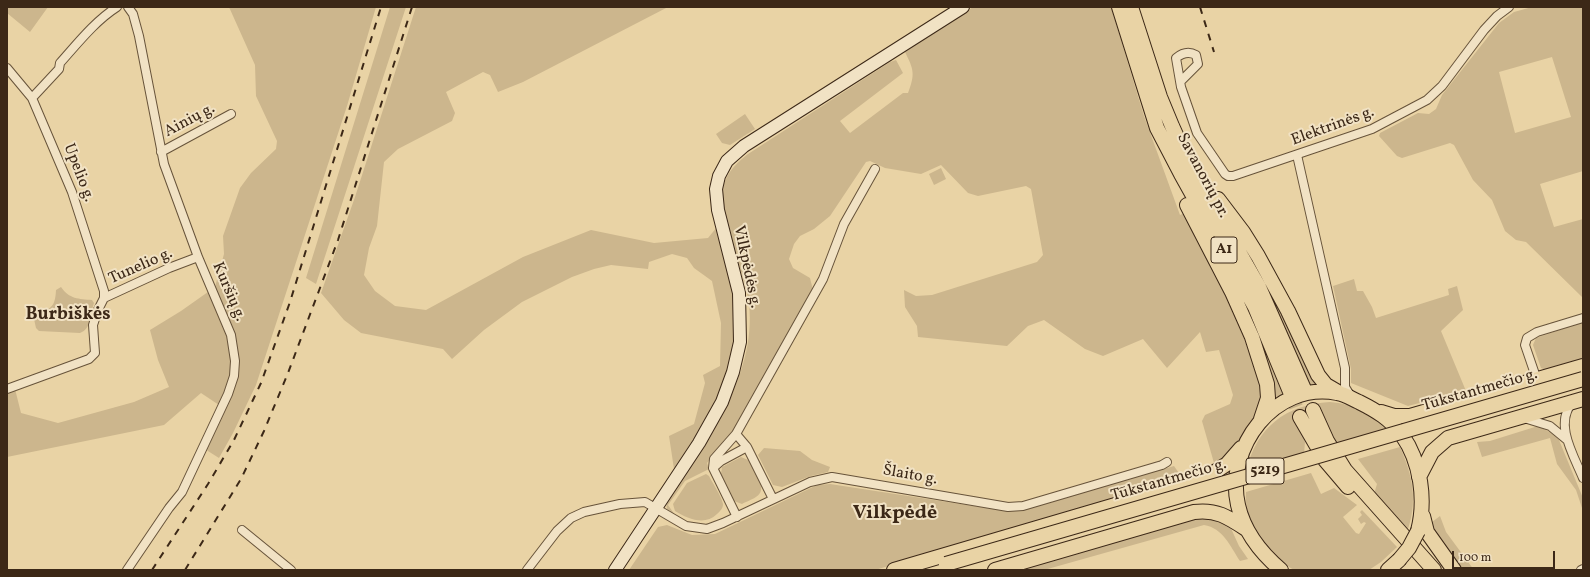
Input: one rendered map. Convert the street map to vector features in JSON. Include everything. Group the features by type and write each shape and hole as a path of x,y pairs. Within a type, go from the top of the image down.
{"highway":[{"name":"Savanorių pr.","path":"1119,7 1157,128 1194,199 1245,286 1290,373"},
{"name":"Savanorių pr.","path":"1131,7 1160,97 1191,168 1259,286 1290,373"},
{"path":"894,570 1204,479 1227,464 1245,443 1261,419 1268,398 1267,384 1252,337 1232,292 1178,188 1157,128"},
{"path":"1184,152 1250,242 1288,311 1314,368 1324,383 1342,387 1353,399 1379,412 1394,416 1410,416 1583,366"},
{"name":"A1","path":"1290,373 1298,392"},
{"name":"Tūkstantmečio g.","path":"952,567 1583,379"},
{"path":"1261,419 1283,402 1297,396 1324,392 1342,387"},
{"name":"Tūkstantmečio g.","path":"926,570 952,567 1583,388"},
{"path":"1419,477 1432,452 1448,438 1578,401"},
{"path":"1313,410 1327,441 1345,470 1426,567"},
{"path":"1379,412 1393,424 1409,446 1419,477 1422,510 1427,532 1454,570"},
{"path":"1300,417 1333,470 1426,567"},
{"path":"1245,443 1237,467 1236,492 1238,505 1246,528 1263,553 1281,570"},
{"path":"1388,570 1409,548 1418,531 1422,510"},
{"path":"994,570 1194,512 1217,512 1227,516 1246,528"}],"main road":[{"name":"Vilkpėdės g.","path":"615,570 657,509 711,424 728,388 737,356 741,326 739,293 716,199 719,176 726,161 744,146 963,7"}],"street":[{"path":"32,98 59,69 60,63 83,37 101,19 117,7"},
{"name":"Kuršių g.","path":"127,570 169,508 182,492 228,394 234,376 236,361 231,335 198,257 161,152 139,36 133,14 128,7"},
{"name":"Elektrinės g.","path":"1181,81 1197,133 1206,148 1228,176 1297,155 1372,129 1427,100 1442,86 1484,30 1497,16 1509,7"},
{"name":"Upelio g.","path":"7,68 32,98 72,192 104,291 104,298"},
{"name":"Ainių g.","path":"161,152 231,114"},
{"path":"1297,155 1345,368 1342,387"},
{"path":"737,516 714,468 714,459 736,434 823,279 844,224 875,169"},
{"name":"Tunelio g.","path":"7,389 83,362 93,356 95,349 93,325 104,298 169,268 198,257"},
{"path":"1537,380 1525,345 1527,338 1537,332 1583,318"},
{"path":"1578,401 1564,416 1567,440 1583,478"},
{"path":"1519,418 1550,426 1567,440"},
{"path":"736,434 747,447 774,499"},
{"path":"714,468 721,461 747,447"},
{"name":"Šlaito g.","path":"657,509 686,526 699,529 714,527 810,482 832,477 999,506 1015,507 1162,465 1166,462"},
{"path":"527,570 557,531 577,515 610,506 640,501 645,502 657,509"},
{"path":"242,530 291,570"}],"shaded area":[{"path":"7,7 48,7 30,32 7,13"},
{"path":"229,7 376,7 347,106 256,385 233,433 219,458 200,446 219,405 201,393 164,425 7,457 7,392 15,389 21,413 58,423 134,402 169,387 158,360 150,330 181,311 215,287 224,254 223,236 240,188 251,173 276,149 277,141 256,96 255,65"},
{"path":"390,7 406,7 316,284 306,278"},
{"path":"416,7 668,7 523,82 498,92 490,75 483,72 446,92 455,113 452,121 398,149 384,162 377,226 369,248 364,275 375,291 395,306 426,310 523,257 591,230 654,243 708,238 717,227 736,314 731,358 721,392 700,430 674,469 669,436 694,424 705,383 703,375 720,366 721,323 712,281 694,268 687,258 672,254 649,262 648,269 611,265 572,277 522,302 484,330 452,359 443,349 361,333 344,320 321,293 355,197"},
{"path":"973,7 1111,7 1144,116 1180,215 1187,212 1230,304 1260,379 1263,391 1262,401 1253,423 1238,444 1221,462 1213,468 1214,463 1202,421 1205,415 1230,404 1233,395 1219,350 1206,352 1200,332 1167,368 1143,339 1103,356 1085,349 1044,320 1028,326 1007,346 918,337 917,326 905,307 904,290 916,296 932,295 1037,262 1043,255 1031,189 1026,186 978,196 968,193 941,165 921,174 885,168 870,161 866,162 830,216 814,229 800,236 794,244 789,259 793,268 810,278 813,290 733,431 707,463 709,469 685,481 668,505 675,515 667,509 666,502 696,457 725,409 745,358 749,331 749,304 747,291 727,223 724,207 723,192 725,181 729,173 741,159 748,154 890,62 896,60 903,73 840,121 850,133 903,93 908,93 912,81 912,68 905,52"},
{"path":"1532,7 1583,7 1583,171 1540,184 1554,227 1583,219 1582,297 1526,242 1516,240 1505,231 1492,200 1473,180 1454,145 1450,143 1402,158 1397,156 1379,136 1380,133 1418,113 1429,114 1436,109 1442,95 1499,23 1514,12","holes":["1552,57 1571,117 1515,133 1499,72"]},
{"path":"745,114 755,129 730,145 722,143 716,134"},
{"path":"941,168 946,179 934,185 929,174"},
{"path":"1218,204 1250,252 1320,386 1308,388 1274,305"},
{"path":"1208,234 1244,299 1286,396 1275,401 1274,395"},
{"path":"1354,279 1357,291 1363,291 1376,318 1449,295 1448,289 1457,286 1463,310 1441,331 1466,391 1408,406 1351,383 1351,369 1333,286"},
{"path":"61,287 71,296 79,299 92,300 94,303 89,324 84,331 80,333 39,331 36,328 34,319 53,305 56,290"},
{"path":"1583,322 1583,360 1546,370 1541,368 1533,345 1536,338"},
{"path":"1330,402 1347,405 1362,410 1388,430 1337,445 1309,412 1296,420 1305,442 1304,454 1246,471 1257,442 1275,421 1299,408"},
{"path":"1538,426 1551,433 1559,440 1583,498 1583,511 1576,490 1557,464 1550,438 1482,457 1477,442 1490,441"},
{"path":"1400,447 1411,479 1413,500 1407,532 1374,494 1377,484 1358,459"},
{"path":"764,448 800,451 812,460 830,467 828,472 811,476 782,487 773,485 758,455"},
{"path":"741,457 748,460 761,486 760,493 756,497 742,504 734,501 721,474 722,467"},
{"path":"1174,466 1183,479 875,570 629,570 658,527 667,525 692,535 715,534 817,485 830,484 1006,511 1021,510"},
{"path":"1311,473 1321,494 1334,488 1357,505 1343,517 1356,533 1359,534 1366,523 1364,522 1361,524 1358,519 1362,515 1360,512 1362,510 1397,547 1381,562 1369,570 1294,570 1284,564 1267,547 1253,526 1246,503 1246,492"},
{"path":"706,474 709,476 719,493 723,504 722,509 712,518 707,520 691,519 675,511 673,504 687,483"},
{"path":"1202,514 1229,524 1239,546 1248,559 1240,561 1221,534 1211,527 1204,525 1044,570 1009,570"},
{"path":"1440,516 1446,532 1474,570 1458,570 1435,535 1432,522"}],"tunnel":[{"path":"1291,394 1300,417"}],"railway":[{"path":"152,570 208,484 234,440 261,383 290,302 381,7"},
{"path":"185,570 241,479 264,431 288,373 338,240 412,7"},
{"path":"1200,7 1214,52"}],"district":[{"name":"Burbiškės","path":"68,316"},
{"name":"Vilkpėdė","path":"895,514"}]}
